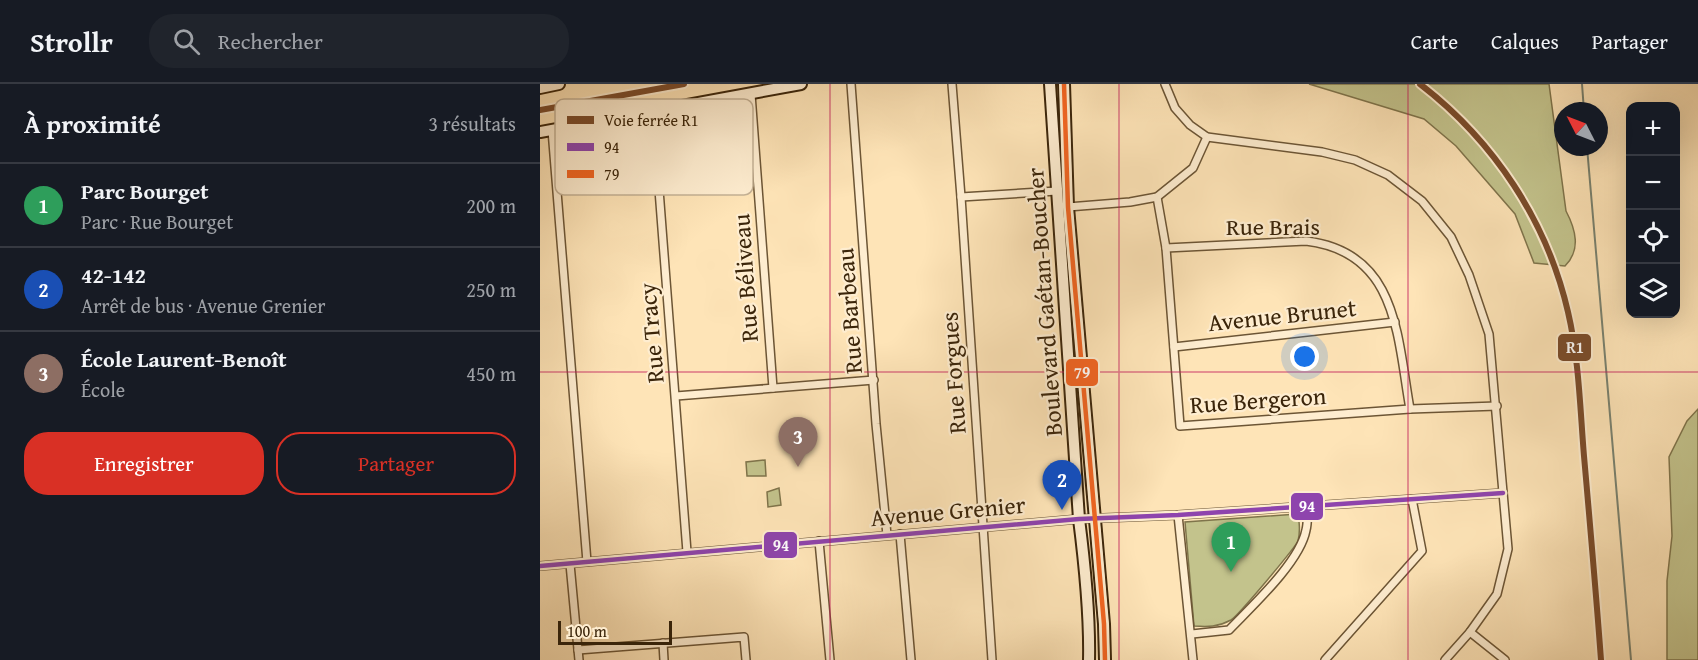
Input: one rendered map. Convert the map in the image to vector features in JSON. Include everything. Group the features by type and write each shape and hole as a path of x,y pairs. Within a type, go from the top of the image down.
{"main road":[{"path":"540,87 559,84"},
{"path":"724,99 801,84"},
{"name":"Boulevard Gaétan-Boucher","path":"1050,84 1079,519 1090,636 1089,660"},
{"name":"Boulevard Gaétan-Boucher","path":"1064,84 1067,118 1068,207 1104,624 1104,660"},
{"path":"540,132 555,129"}],"street":[{"name":"Rue Barbeau","path":"851,84 887,535"},
{"name":"Rue Forgues","path":"952,84 992,660"},
{"path":"1165,84 1175,108 1190,125 1207,137 1322,152 1354,160 1388,175 1422,201 1451,237 1469,275 1489,334 1508,549 1497,594 1470,632 1445,660"},
{"name":"Rue Béliveau","path":"751,94 751,99"},
{"name":"Rue Béliveau","path":"753,121 773,388"},
{"path":"552,130 555,168"},
{"path":"1068,207 1130,202 1157,197 1193,168 1207,137"},
{"path":"961,197 1057,191"},
{"path":"557,195 586,562"},
{"name":"Rue Tracy","path":"660,195 687,552"},
{"name":"Rue Bergeron","path":"1157,197 1166,248 1180,426 1410,409 1497,406"},
{"name":"Rue Brais","path":"1166,248 1306,241 1325,243 1345,250 1362,261 1387,299 1395,322 1410,409"},
{"name":"Avenue Brunet","path":"1174,347 1395,322"},
{"path":"676,396 874,380"},
{"name":"Avenue Grenier","path":"540,566 1079,519 1179,515 1503,493"},
{"path":"1325,660 1422,551 1412,499"},
{"path":"1192,634 1229,630 1294,558 1306,531 1308,507"},
{"path":"1179,515 1193,660"},
{"path":"900,534 911,660"},
{"path":"819,541 830,660"},
{"path":"570,564 579,660"},
{"path":"1470,632 1505,660"},
{"path":"578,650 744,637 746,660"},
{"path":"663,643 664,660"}],"green space":[{"path":"1309,84 1549,84 1554,121 1554,156 1559,156 1566,211 1575,240 1573,253 1565,266 1534,263 1515,214 1456,146 1424,119"},
{"path":"1698,409 1698,660 1667,660 1667,581 1672,536 1669,457 1687,421"},
{"path":"765,460 766,476 747,476 746,462"},
{"path":"779,488 781,505 768,507 767,492"},
{"path":"1297,514 1298,541 1244,607 1231,620 1222,624 1194,626 1185,522"}],"waterway":[{"path":"1582,84 1583,102"},
{"path":"1588,156 1631,660"}],"rail line":[{"name":"R1","path":"601,99 684,84"},
{"name":"R1","path":"1420,84 1447,106 1494,157 1514,185 1531,215 1559,278 1572,330 1577,366 1601,660"},
{"name":"R1","path":"540,110 555,107"}],"transit line":[{"name":"79","path":"1064,84 1068,207 1104,624 1105,660"},
{"name":"94","path":"540,566 1079,519 1178,515 1503,493"}],"place":[{"name":"École Laurent-Benoît","path":"798,467"},
{"name":"42-142","path":"1062,510"},
{"name":"Parc Bourget","path":"1231,572"}]}
